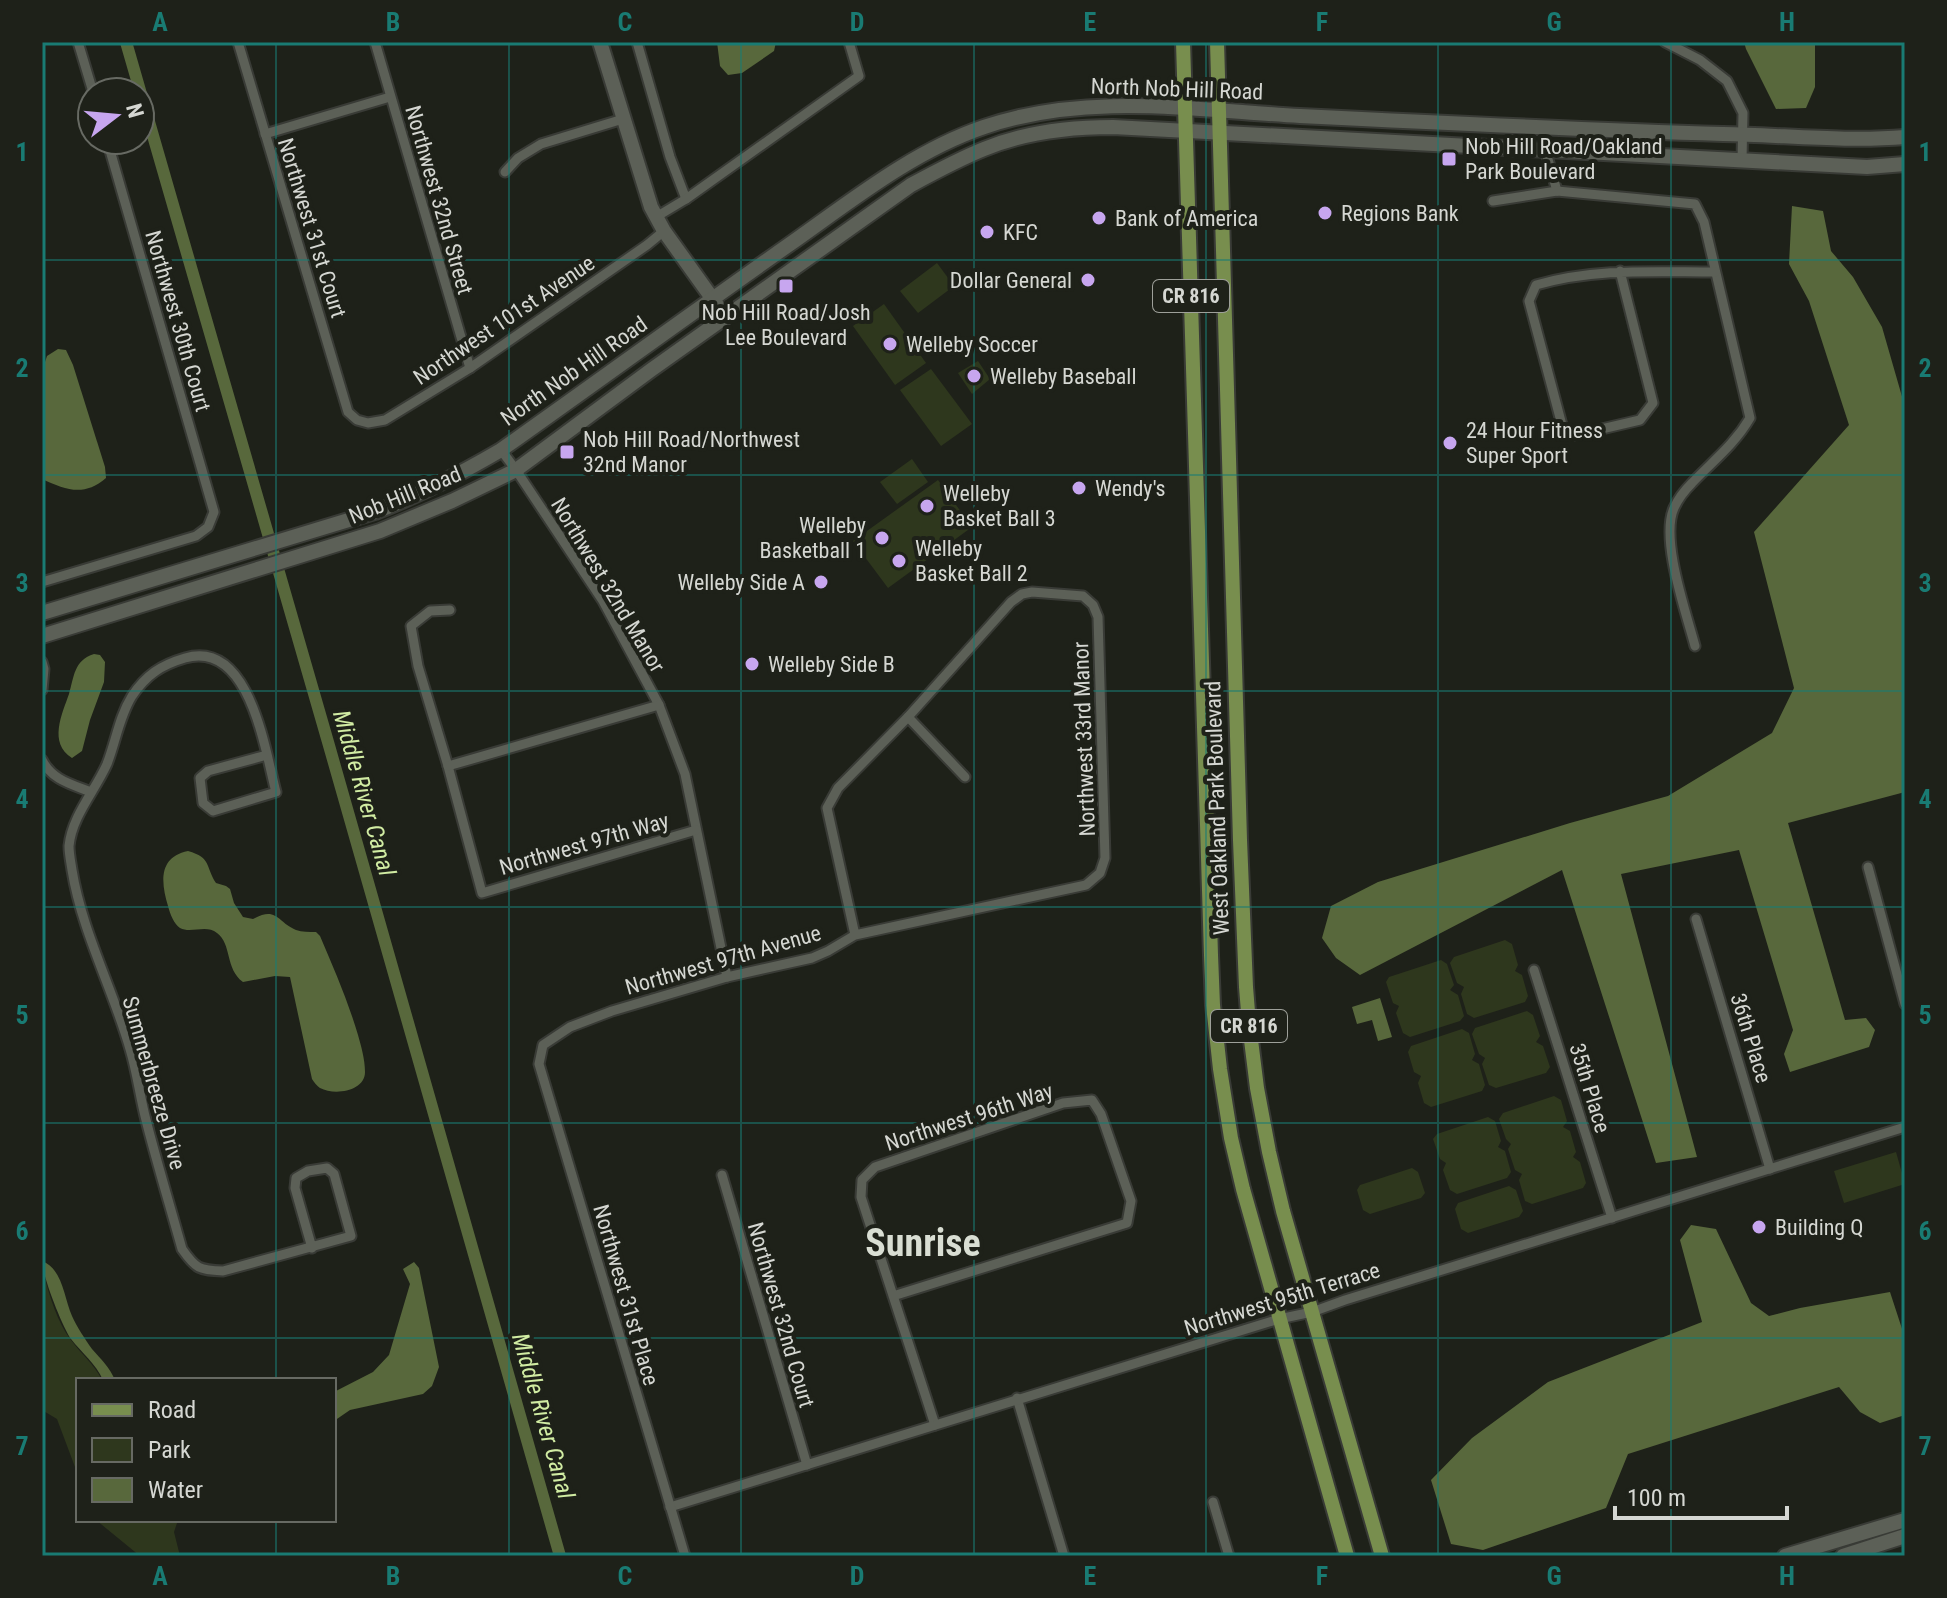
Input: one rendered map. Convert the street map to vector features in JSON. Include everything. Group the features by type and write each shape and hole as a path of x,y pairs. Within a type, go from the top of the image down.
{"main road":[{"path":"600,42 656,217 725,316"},
{"name":"West Oakland Park Boulevard","path":"1183,42 1213,1005 1231,1138 1255,1237 1347,1556"},
{"name":"West Oakland Park Boulevard","path":"1217,42 1246,987 1257,1088 1283,1211 1382,1556"},
{"name":"North Nob Hill Road","path":"501,450 877,183 950,140 1012,118 1073,107 1160,106 1513,128 1866,140 1905,137"},
{"name":"North Nob Hill Road","path":"516,470 725,316 911,185 987,147 1017,138 1077,127 1867,167 1905,164"},
{"name":"Nob Hill Road","path":"42,613 408,500 501,450"},
{"name":"Nob Hill Road","path":"42,636 380,531 516,470"},
{"path":"1785,1556 1902,1520"},
{"path":"1843,1556 1904,1539"}],"street":[{"path":"78,42 88,76"},
{"name":"Northwest 31st Court","path":"238,42 348,412 357,420"},
{"name":"Northwest 32nd Street","path":"375,42 470,368"},
{"path":"637,42 670,157 686,199"},
{"path":"656,217 859,76 849,42"},
{"path":"1665,42 1700,60 1727,81 1743,113 1742,160"},
{"path":"265,134 390,97"},
{"path":"505,172 518,158 541,144 623,119"},
{"path":"1545,149 1557,191"},
{"name":"Northwest 30th Court","path":"42,582 196,536 208,527 214,512 112,156"},
{"path":"1493,201 1557,191 1695,204 1704,222 1750,418 1739,437 1690,485 1674,508 1669,529 1670,548 1695,646"},
{"name":"Northwest 101st Avenue","path":"357,420 368,423 385,420 470,368 664,231"},
{"path":"1620,271 1653,403 1640,420 1576,435 1563,429 1529,301 1536,285 1591,273 1620,271 1715,272"},
{"name":"Northwest 32nd Manor","path":"501,450 603,601 659,705 685,774 727,977"},
{"name":"Northwest 33rd Manor","path":"908,717 1011,602 1022,594 1083,596 1093,605 1098,617 1105,858 1100,873"},
{"path":"450,610 430,611 411,626 418,666 448,766 659,705"},
{"name":"Summerbreeze Drive","path":"267,755 208,771 200,778 203,803 213,811 276,792 267,755 257,717 235,674 216,660 193,656 166,663 153,672 133,695 117,728 107,763 75,824 69,848 75,889 130,1049 182,1249 193,1265 223,1271 312,1248 351,1236 334,1174 327,1168 308,1171 296,1178 295,1188 312,1248"},
{"path":"42,662 42,690"},
{"path":"855,935 827,808 838,788 908,717 965,777"},
{"path":"42,760 48,771 65,782 91,792"},
{"name":"Northwest 97th Way","path":"448,766 482,893 696,830"},
{"path":"1868,867 1905,1004"},
{"name":"Northwest 97th Avenue","path":"543,1045 570,1027 612,1011 727,977 812,958 855,935 1086,885 1100,873"},
{"name":"36th Place","path":"1696,919 1770,1169"},
{"name":"35th Place","path":"1534,970 1612,1218"},
{"name":"Northwest 31st Place","path":"543,1045 539,1064 685,1556"},
{"name":"Northwest 96th Way","path":"1092,1100 1101,1114 1131,1201 1127,1223 893,1296 861,1197 862,1180 875,1167 1063,1103 1092,1100"},
{"name":"Northwest 95th Terrace","path":"670,1507 1017,1398 1279,1319 1312,1312 1905,1127"},
{"name":"Northwest 32nd Court","path":"722,1175 807,1465"},
{"path":"893,1296 935,1425"},
{"path":"1017,1398 1064,1556"},
{"path":"1213,1502 1229,1556"},
{"path":"1902,1520 1904,1539"}],"green space":[{"name":"Welleby Soccer","path":"937,263 954,286 918,313 900,291"},
{"name":"Welleby Soccer","path":"884,304 926,363 895,385 853,326"},
{"name":"Welleby Baseball","path":"978,361 990,379 972,394 958,373"},
{"name":"Welleby Soccer","path":"931,369 972,424 941,446 900,390"},
{"path":"912,459 928,482 897,504 880,482"},
{"path":"938,480 972,527 888,588 853,541"},
{"path":"1505,940 1512,944 1518,965 1515,971 1522,975 1528,996 1525,1002 1474,1018 1467,1014 1461,994 1464,987 1457,983 1450,963 1454,957"},
{"path":"1441,960 1447,964 1454,985 1450,990 1458,995 1464,1016 1460,1021 1410,1037 1403,1033 1396,1013 1399,1006 1393,1003 1386,982 1389,977"},
{"path":"1527,1011 1533,1015 1540,1036 1536,1042 1543,1046 1550,1067 1546,1073 1496,1088 1489,1085 1482,1064 1485,1058 1479,1054 1472,1034 1475,1028"},
{"path":"1462,1029 1469,1033 1475,1054 1472,1060 1479,1064 1485,1085 1482,1091 1431,1107 1424,1103 1418,1083 1421,1076 1414,1072 1408,1052 1411,1046"},
{"path":"1554,1096 1561,1100 1567,1121 1563,1127 1570,1131 1576,1152 1573,1157 1580,1162 1586,1183 1583,1188 1532,1204 1525,1201 1519,1180 1522,1174 1515,1170 1508,1149 1511,1144 1499,1119 1503,1113"},
{"path":"1488,1117 1495,1121 1501,1141 1498,1147 1505,1151 1511,1172 1507,1178 1457,1194 1450,1190 1443,1170 1446,1163 1440,1159 1433,1139 1437,1134"},
{"path":"1896,1152 1905,1184 1844,1203 1834,1171"},
{"path":"1412,1168 1418,1172 1425,1193 1421,1198 1370,1214 1363,1210 1357,1190 1360,1185"},
{"path":"1509,1186 1516,1190 1523,1211 1519,1217 1468,1233 1461,1229 1455,1209 1458,1203"},
{"path":"42,1274 62,1325 101,1378 76,1378 76,1470 57,1419 42,1410"},
{"path":"98,1522 177,1522 174,1532 180,1556 140,1556"}],"water":[{"path":"717,42 776,42 774,51 742,73 728,75 720,66"},
{"path":"1744,42 1815,42 1815,87 1806,108 1776,109"},
{"path":"1792,206 1823,211 1831,251 1853,277 1882,327 1905,407 1905,792 1788,823 1845,1020 1866,1018 1875,1030 1869,1047 1790,1072 1784,1054 1793,1030 1739,850 1621,874 1697,1157 1656,1163 1562,870 1360,975 1336,958 1322,938 1331,906 1378,882 1668,796 1772,733 1794,688 1754,532 1849,425 1809,301 1789,264"},
{"path":"58,349 66,350 73,365 105,467 106,478 82,490 67,489 42,479 42,371 47,356"},
{"path":"94,654 100,655 105,662 104,682 82,751 72,758 60,744 59,728 76,670 82,660"},
{"path":"188,851 205,860 216,883 230,889 243,917 253,919 272,915 296,930 316,932 320,936 350,1010 363,1053 364,1078 355,1088 333,1092 319,1087 312,1079 290,977 275,976 243,982 233,970 225,943 217,933 208,929 184,930 176,924 166,897 164,872 171,859"},
{"path":"1380,998 1392,1037 1378,1041 1372,1020 1357,1024 1352,1007"},
{"path":"1691,1225 1716,1229 1751,1303 1769,1316 1890,1292 1905,1338 1905,1415 1880,1423 1860,1412 1839,1387 1628,1454 1606,1508 1483,1550 1451,1544 1431,1480 1472,1438 1548,1382 1702,1322 1680,1240"},
{"path":"42,1261 59,1277 76,1324 114,1378 102,1378 71,1339 45,1277"},
{"path":"414,1262 419,1268 439,1367 432,1386 423,1394 350,1410 336,1420 336,1391 373,1372 389,1355 410,1284 403,1269"}],"waterway":[{"name":"Middle River Canal","path":"126,42 560,1556"}],"place":[{"name":"Nob Hill Road/Oakland Park Boulevard","path":"1449,159"},
{"name":"Regions Bank","path":"1325,213"},
{"name":"Bank of America","path":"1099,218"},
{"name":"KFC","path":"987,232"},
{"name":"Dollar General","path":"1088,280"},
{"name":"Nob Hill Road/Josh Lee Boulevard","path":"786,286"},
{"name":"Welleby Soccer","path":"890,344"},
{"name":"Welleby Baseball","path":"974,376"},
{"name":"24 Hour Fitness Super Sport","path":"1450,443"},
{"name":"Nob Hill Road/Northwest 32nd Manor","path":"567,452"},
{"name":"Wendy's","path":"1079,488"},
{"name":"Welleby Basket Ball 3","path":"927,506"},
{"name":"Welleby Basketball 1","path":"882,538"},
{"name":"Welleby Basket Ball 2","path":"899,561"},
{"name":"Welleby Side A","path":"821,582"},
{"name":"Welleby Side B","path":"752,664"},
{"name":"Building Q","path":"1759,1227"}],"district":[{"name":"Sunrise","path":"923,1243"}]}
